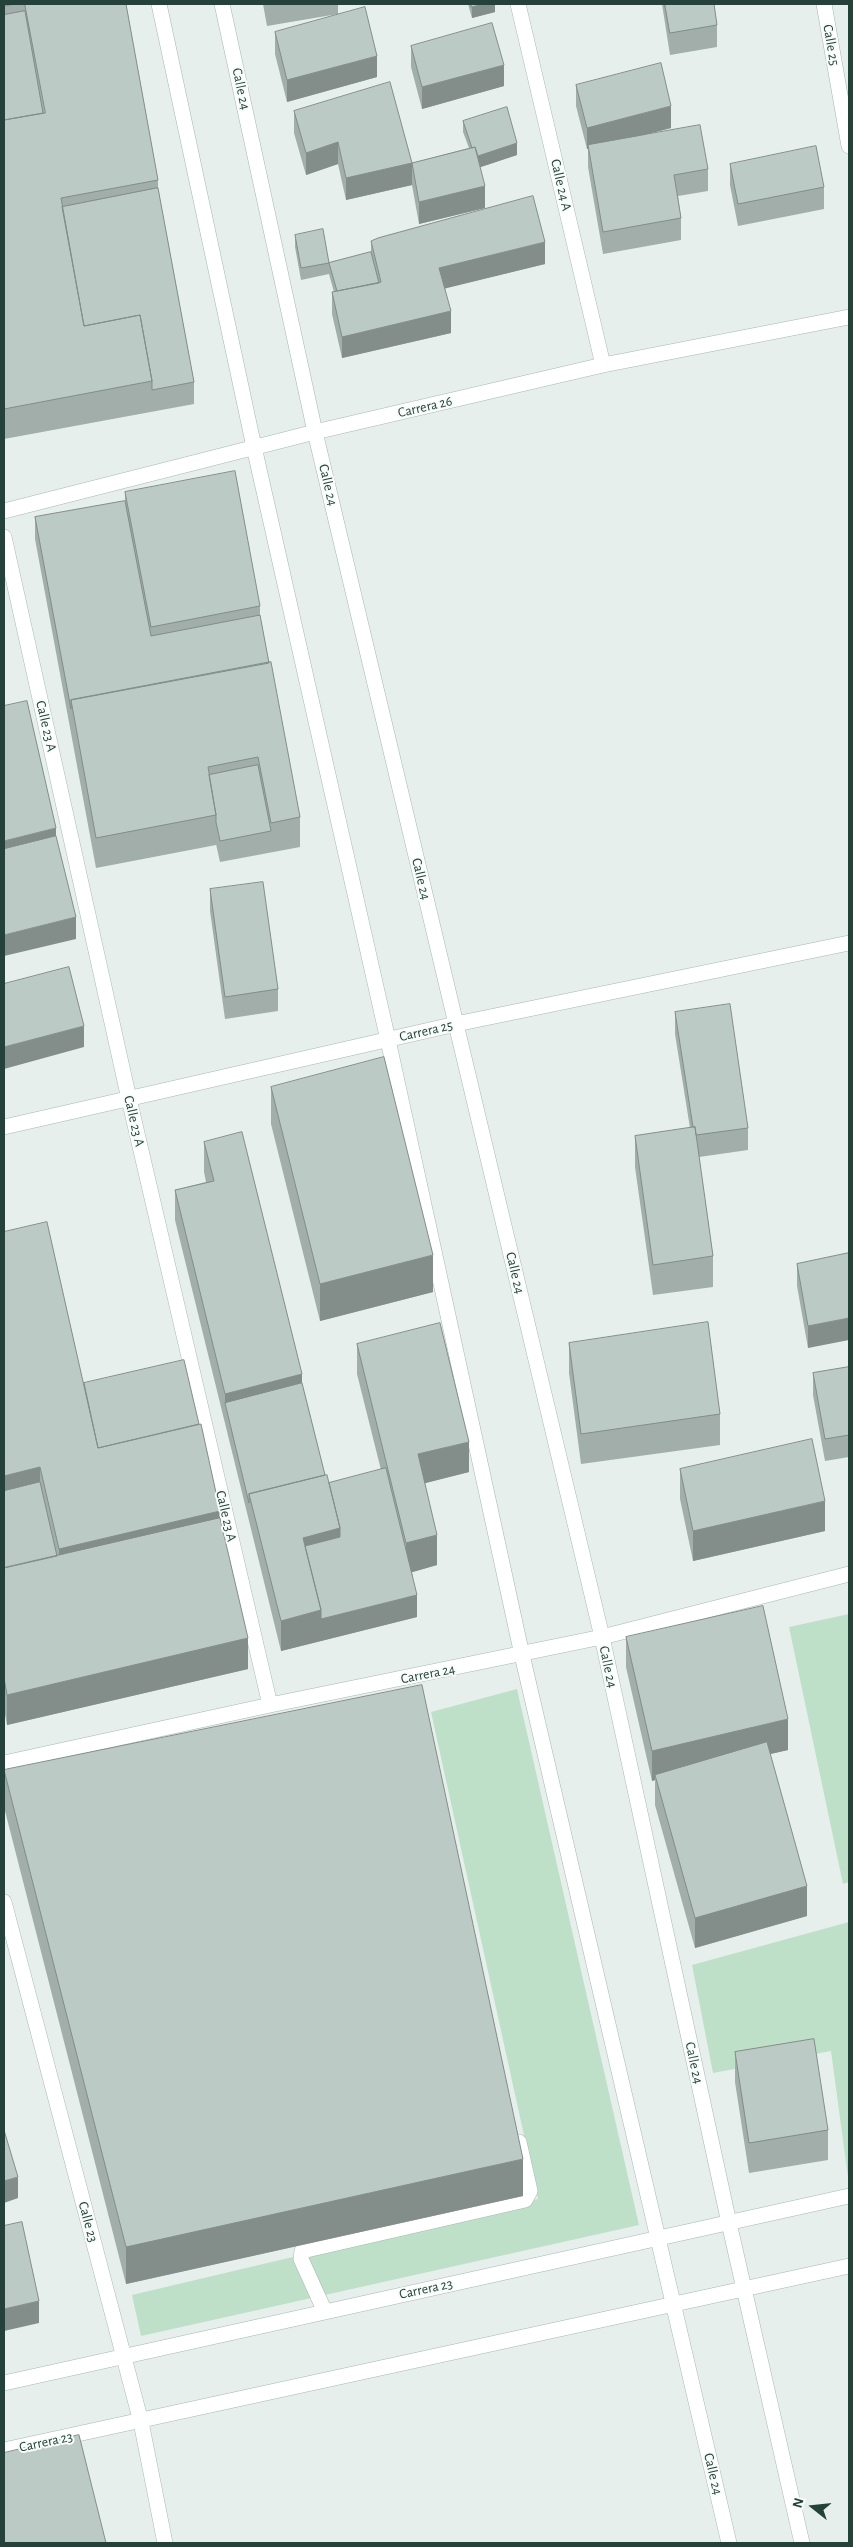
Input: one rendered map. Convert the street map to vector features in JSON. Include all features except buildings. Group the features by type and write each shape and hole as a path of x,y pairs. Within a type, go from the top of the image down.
{"street":[{"name":"Calle 24","path":"159,4 254,447 388,1040 522,1655 729,2543"},
{"name":"Calle 24","path":"222,4 315,432 602,1637 729,2222 802,2543"},
{"name":"Calle 24 A","path":"518,4 603,366"},
{"name":"Calle 25","path":"824,4 849,146"},
{"name":"Carrera 26","path":"4,511 315,432 603,366 849,317"},
{"name":"Calle 23 A","path":"4,537 129,1099 270,1705"},
{"name":"Carrera 25","path":"4,1127 456,1024 849,943"},
{"name":"Carrera 24","path":"4,1763 270,1705 417,1681 602,1637 849,1574"},
{"name":"Calle 23","path":"4,1902 141,2422 166,2543"},
{"path":"325,2312 301,2258 302,2251 525,2200 530,2190 515,2124"},
{"name":"Carrera 23","path":"4,2383 849,2196"},
{"name":"Carrera 23","path":"4,2450 141,2422 849,2266"}],"green space":[{"path":"849,1614 849,1882 843,1884 789,1627"},
{"path":"517,1689 639,2225 141,2336 132,2295 538,2199 431,1712"},
{"path":"849,1922 849,2185 831,2051 713,2073 692,1965"}]}
